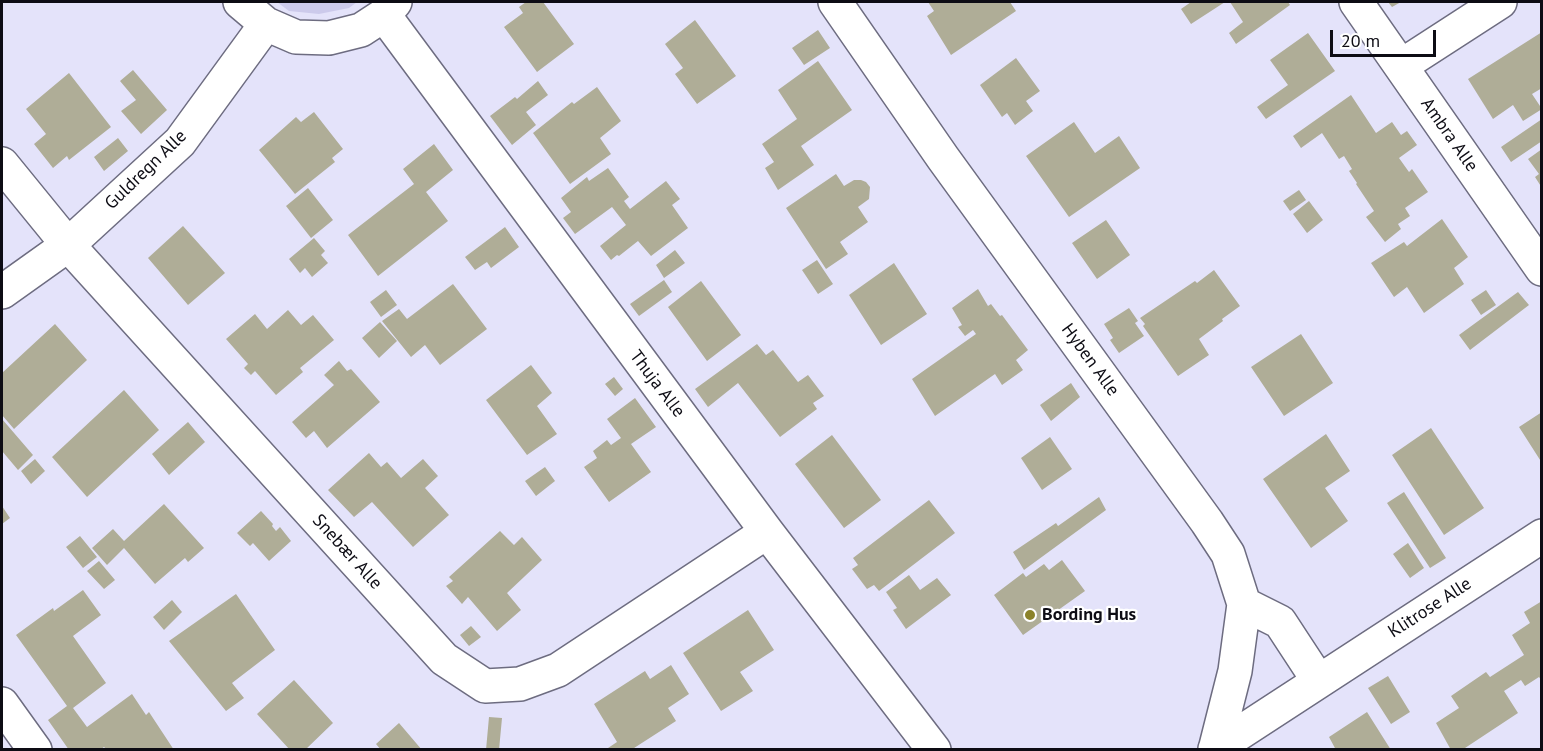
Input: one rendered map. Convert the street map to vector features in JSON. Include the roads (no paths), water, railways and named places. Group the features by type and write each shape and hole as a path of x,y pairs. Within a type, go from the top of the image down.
{"street":[{"path":"240,2 266,24 296,37 329,39 361,30 390,8"},
{"name":"Hyben Alle","path":"835,2 943,158 1228,554 1244,604 1235,671 1215,749"},
{"name":"Ambra Alle","path":"1356,2 1542,269"},
{"path":"1401,66 1500,2"},
{"name":"Thuja Alle","path":"390,8 767,532 934,750"},
{"name":"Guldregn Alle","path":"2,292 68,245 180,142 266,24"},
{"name":"Snebær Alle","path":"2,164 68,245 444,659 486,686 520,684 558,670 767,532"},
{"name":"Klitrose Alle","path":"1215,749 1542,536"},
{"path":"1244,604 1280,622 1318,680"},
{"path":"2,704 35,750"}],"place":[{"name":"Bording Hus","path":"1030,615"}]}
